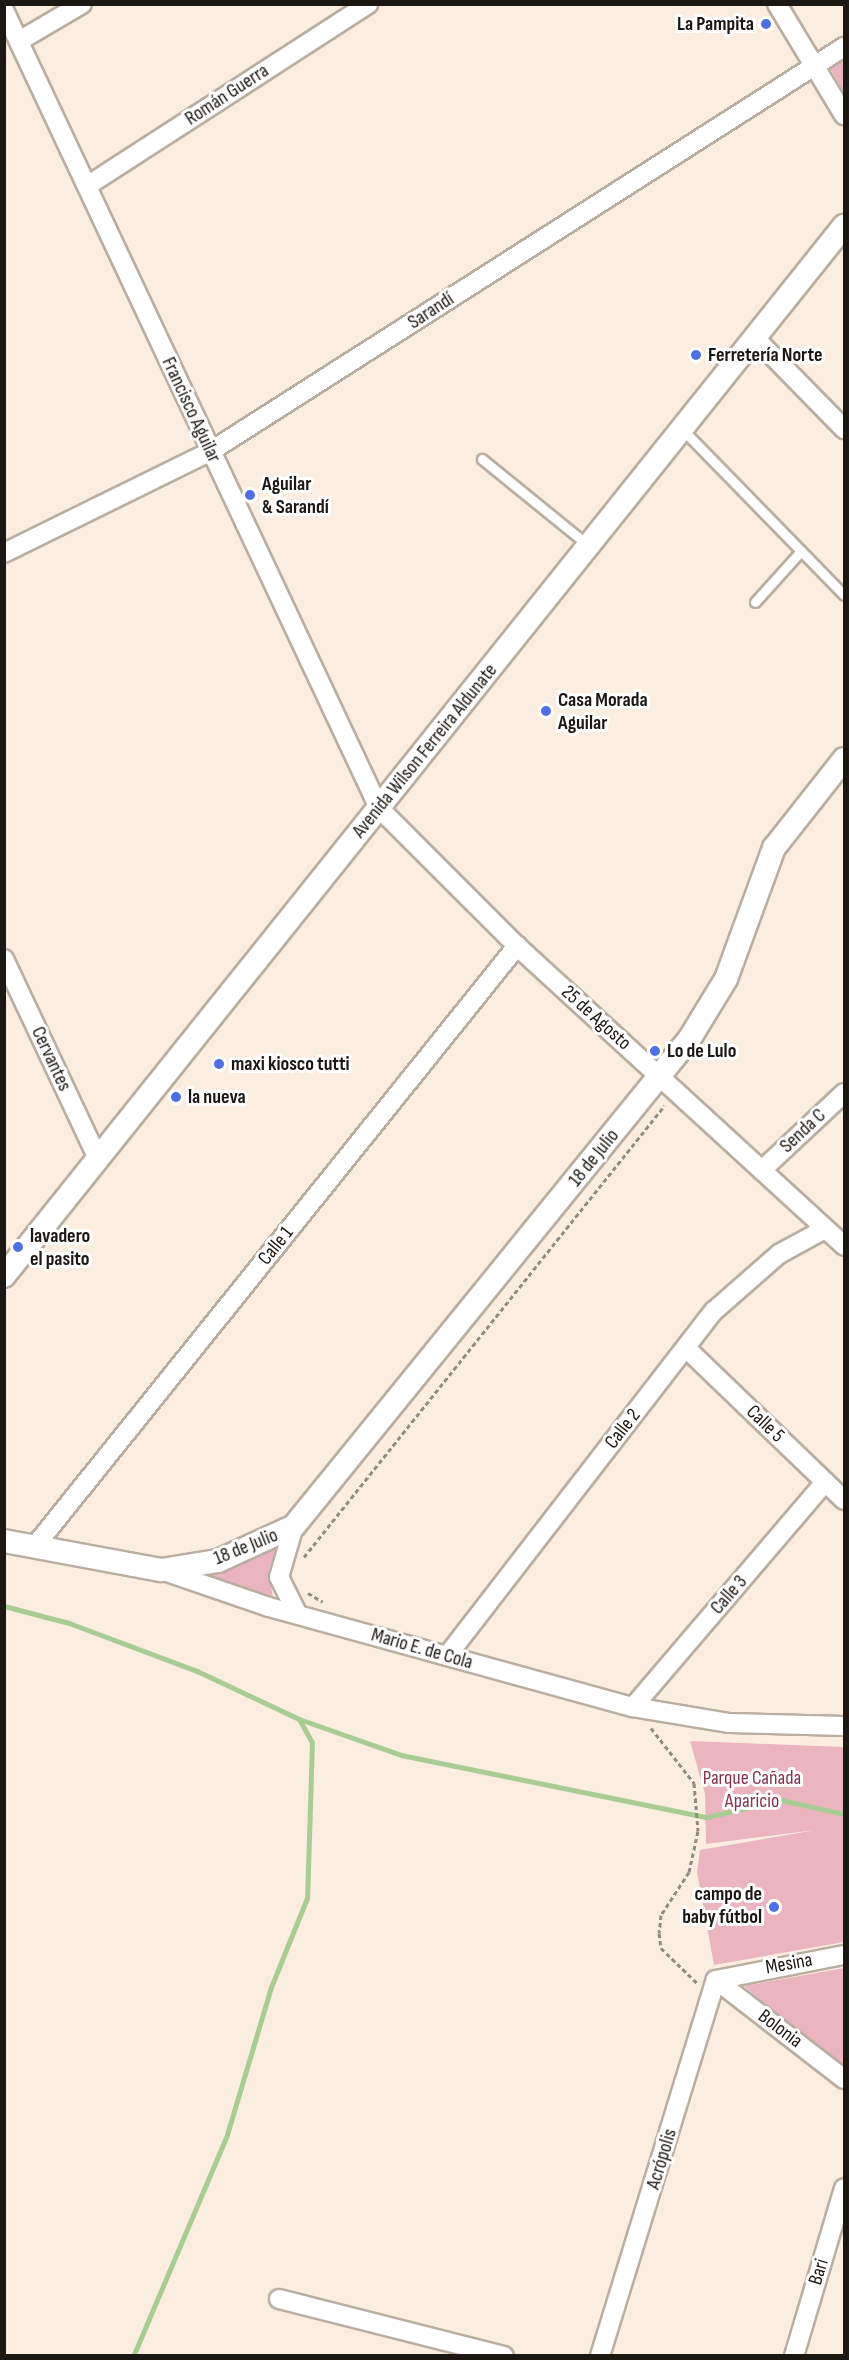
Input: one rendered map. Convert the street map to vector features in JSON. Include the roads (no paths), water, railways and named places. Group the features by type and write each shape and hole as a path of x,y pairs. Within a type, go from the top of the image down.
{"street":[{"path":"19,41 82,4"},
{"path":"777,4 844,115"},
{"name":"Román Guerra","path":"87,186 359,7"},
{"name":"Francisco Aguilar","path":"5,12 379,808"},
{"name":"Sarandí","path":"4,553 211,451 844,47"},
{"name":"Avenida Wilson Ferreira Aldunate","path":"4,1276 589,546 684,431 754,337 844,226"},
{"path":"754,337 844,429"},
{"name":"18 de Julio","path":"297,1613 279,1577 294,1526 660,1075 726,979 774,848 844,759"},
{"name":"25 de Agosto","path":"379,808 517,946 844,1246"},
{"name":"Calle 1","path":"35,1546 517,946"},
{"name":"Cervantes","path":"4,959 98,1160"},
{"name":"Senda C","path":"762,1170 844,1093"},
{"name":"Calle 2","path":"447,1656 686,1348 737,1287 779,1254 825,1229"},
{"name":"Calle 5","path":"686,1348 844,1500"},
{"name":"Calle 3","path":"633,1707 825,1482"},
{"name":"18 de Julio","path":"161,1570 218,1561 294,1526"},
{"name":"Mario E. de Cola","path":"4,1541 161,1570 297,1613 633,1707 730,1723 844,1726"},
{"name":"Mesina","path":"714,1988 733,1974 844,1955"},
{"name":"Bolonia","path":"714,1988 844,2079"},
{"name":"Acrópolis","path":"600,2355 714,1988"},
{"name":"Bari","path":"794,2355 844,2188"},
{"path":"279,2299 504,2355"},
{"path":"443,2355 457,2343"}],"lane":[{"path":"684,431 844,595"},
{"path":"482,459 589,546"},
{"path":"754,602 800,552"}],"waterway":[{"path":"4,1606 69,1623 197,1671 299,1719 312,1742 307,1898 271,1987 227,2135 133,2356"},
{"path":"299,1719 401,1755 707,1817 781,1800 844,1814"}],"place":[{"name":"La Pampita","path":"766,24"},
{"name":"Ferretería Norte","path":"696,355"},
{"name":"Aguilar & Sarandí","path":"250,495"},
{"name":"Casa Morada Aguilar","path":"546,711"},
{"name":"Lo de Lulo","path":"655,1051"},
{"name":"maxi kiosco tutti","path":"219,1064"},
{"name":"la nueva","path":"176,1097"},
{"name":"lavadero el pasito","path":"18,1247"},
{"name":"campo de baby fútbol","path":"774,1907"}],"park label":[{"name":"Parque Cañada Aparicio","path":"752,1790"}]}
